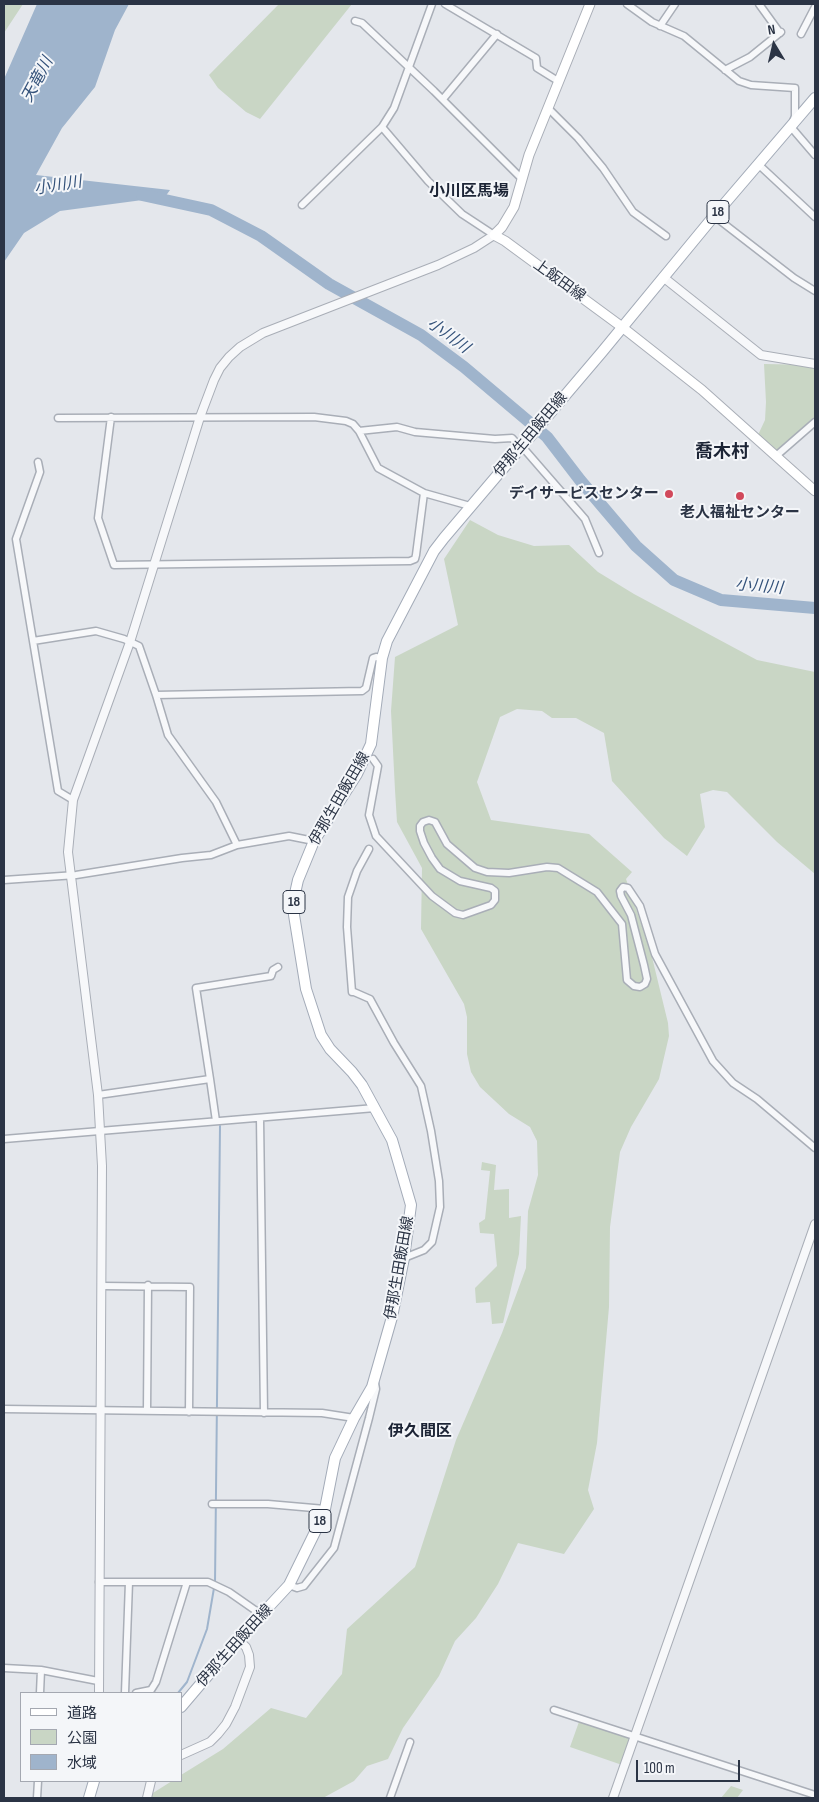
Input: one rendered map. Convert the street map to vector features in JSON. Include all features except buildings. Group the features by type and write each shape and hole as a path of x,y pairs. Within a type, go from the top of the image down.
{"main road":[{"path":"494,235 510,215 529,155 590,4"},
{"name":"伊那生田飯田線","path":"182,1706 288,1585 325,1509 335,1458 372,1386 392,1317 404,1258 411,1205 392,1140 362,1085 330,1049 321,1034 306,989 294,915 294,898 298,880 314,841 368,752 373,736 382,658 387,641 434,551 815,98"},
{"name":"上飯田線","path":"494,235 505,241 622,327 702,390 815,491"},
{"path":"89,1798 94,1782"}],"street":[{"path":"302,205 382,127 394,108 410,70 432,4"},
{"path":"445,4 536,58 537,68 558,81"},
{"path":"627,4 660,26 684,36 744,83 795,88 795,116 791,127 815,155"},
{"path":"660,26 675,4"},
{"path":"725,70 750,57 780,33 759,4"},
{"path":"801,34 815,7"},
{"path":"355,21 362,23 443,99 522,179"},
{"path":"443,99 497,34"},
{"path":"548,108 578,138 633,212 666,236"},
{"path":"99,1692 102,1166 98,1095 68,852 73,800 130,642 200,417 220,368 240,347 263,333 394,283 462,254 494,235 462,214 428,181 382,127"},
{"path":"758,164 815,217"},
{"path":"714,216 794,278 815,291"},
{"path":"663,277 761,355 815,364"},
{"path":"110,417 98,518 114,565 154,566 410,561 415,559 416,555 424,494"},
{"path":"58,418 314,417 346,421 353,424 360,431 378,468 424,494 470,506"},
{"path":"776,456 815,422"},
{"path":"360,431 397,427 415,432 495,440 512,438 523,447 585,519 599,553"},
{"path":"38,462 40,472 16,539 58,791 73,800"},
{"path":"34,641 96,630 139,646 168,735 216,802 237,845"},
{"path":"156,695 362,691 366,688 373,658 382,658"},
{"path":"373,759 378,766 369,815 376,836 432,896 455,913 462,915 491,905 495,900 495,891 492,888 460,881 440,869 424,843 420,831 420,826 423,822 429,820 436,822 447,844 475,868 487,872 509,873 547,867 558,868 597,892 622,924 627,980 634,986 640,987 645,984 647,979 631,915 621,896 620,890 624,887 628,888 640,906 655,954 713,1061 733,1083 757,1100 815,1148"},
{"path":"4,880 71,875 211,855 237,845 289,836 314,841"},
{"path":"369,849 357,871 348,897 347,927 352,992 370,999 420,1086 431,1131 439,1181 440,1207 432,1242 424,1250 404,1258"},
{"path":"216,1121 196,988 271,976 273,970 278,966"},
{"path":"98,1095 210,1079"},
{"path":"4,1140 100,1130 374,1108"},
{"path":"260,1118 264,1413"},
{"path":"613,1798 815,1224"},
{"path":"102,1286 190,1287 189,1412"},
{"path":"147,1411 148,1286"},
{"path":"288,1585 297,1588 304,1586 334,1548 369,1418 376,1388 374,1379"},
{"path":"4,1409 322,1413 354,1418"},
{"path":"214,1504 268,1504 325,1509"},
{"path":"99,1582 187,1582 215,1585 262,1614"},
{"path":"125,1692 129,1582"},
{"path":"141,1692 151,1690 156,1682 187,1582"},
{"path":"182,1755 210,1742 226,1724 235,1706 250,1667 250,1655 246,1647 238,1640"},
{"path":"4,1668 41,1670 98,1681"},
{"path":"40,1692 41,1670"},
{"path":"554,1710 815,1795"},
{"path":"390,1798 410,1742"},
{"path":"37,1798 38,1782"},
{"path":"147,1798 151,1782"}],"green space":[{"path":"4,4 23,4 4,33"},
{"path":"279,4 352,4 260,119 246,112 218,88 209,75"},
{"path":"764,364 815,365 815,421 776,456 758,435 765,420"},
{"path":"470,520 498,535 534,546 569,545 598,572 634,594 757,660 815,672 815,874 777,842 727,792 713,790 700,794 705,827 687,856 664,838 612,781 604,733 576,718 552,718 542,711 517,709 500,717 477,782 491,820 589,834 632,872 626,879 651,953 668,1023 669,1036 659,1079 631,1127 620,1152 610,1227 609,1307 597,1443 588,1490 594,1509 564,1554 518,1543 498,1584 476,1618 455,1641 439,1676 403,1728 388,1759 367,1766 354,1781 323,1798 145,1798 170,1782 182,1782 182,1774 223,1749 271,1708 306,1718 342,1674 347,1629 415,1567 456,1440 502,1333 526,1268 528,1211 538,1175 537,1141 530,1127 509,1114 480,1087 471,1072 467,1054 467,1017 464,1004 421,929 422,868 397,822 391,711 395,657 458,625 444,559"},
{"path":"482,1162 496,1165 494,1190 509,1189 509,1218 521,1216 519,1254 503,1323 492,1324 490,1302 476,1303 475,1288 497,1266 494,1234 480,1233 479,1223 485,1219 490,1171 481,1170"},
{"path":"580,1719 635,1736 625,1766 570,1747"},
{"path":"731,1786 743,1790 737,1798 721,1798"}],"water":[{"name":"天竜川","path":"37,4 129,4 115,30 95,87 62,128 36,175 170,190 165,197 60,211 24,233 4,262 4,79"}],"waterway":[{"name":"小川川","path":"142,195 211,210 261,236 329,284 421,335 464,367 547,437 580,480 636,546 674,580 721,600 815,608"},
{"path":"215,1583 220,1126"},
{"path":"179,1692 187,1682 207,1629 214,1588"}],"place":[{"name":"デイサービスセンター","path":"669,494"},
{"name":"老人福祉センター","path":"740,496"}],"district":[{"name":"小川区馬場","path":"469,192"},
{"name":"喬木村","path":"722,452"},
{"name":"伊久間区","path":"420,1432"}]}
